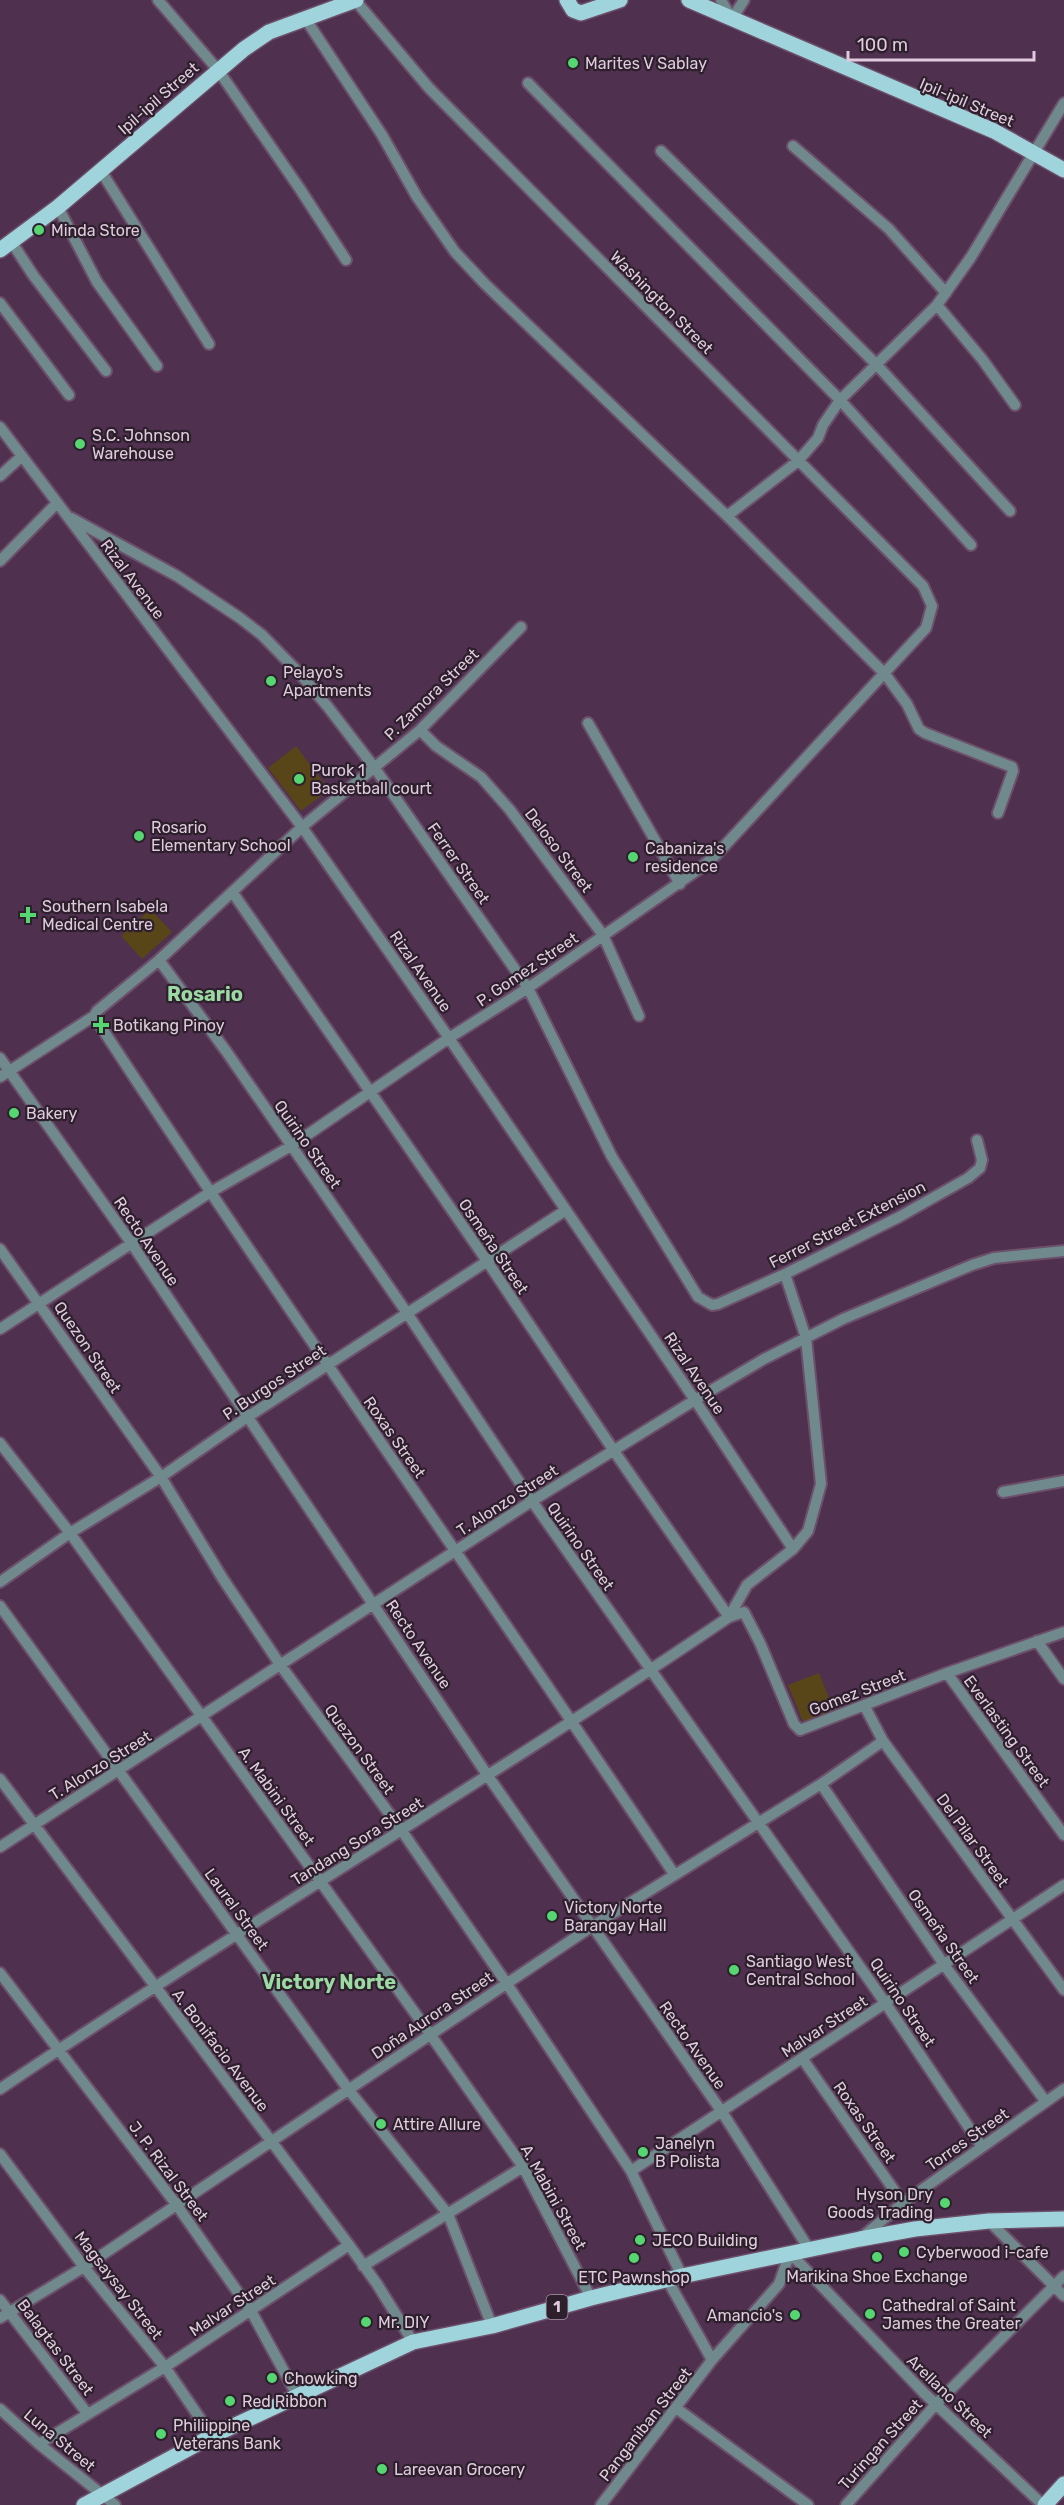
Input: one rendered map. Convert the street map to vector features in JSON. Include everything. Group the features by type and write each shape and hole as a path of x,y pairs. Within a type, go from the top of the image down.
{"main road":[{"name":"Ipil-ipil Street","path":"5,246 58,207 244,49 269,32 356,0"},
{"path":"567,0 573,10 581,13 620,0"},
{"name":"Ipil-ipil Street","path":"689,0 994,131 1064,170"},
{"name":"1","path":"84,2505 212,2436 413,2342 492,2326 591,2298 674,2278 860,2239 915,2229 989,2221 1064,2219"},
{"path":"1044,2505 1064,2484"}],"street":[{"path":"158,0 218,70 346,260"},
{"name":"Washington Street","path":"356,0 429,88 923,586 932,606 926,628"},
{"path":"721,0 732,19 744,0"},
{"path":"305,18 382,135 417,197 455,252 485,284 727,516 885,674 907,704 919,729 1012,767 1013,771 998,813"},
{"path":"528,83 840,400 971,545"},
{"path":"727,516 798,461 818,438 823,425 840,400 937,305 971,257 1064,103"},
{"path":"793,146 889,229 946,293"},
{"path":"661,152 877,364 1010,512"},
{"path":"101,171 209,344"},
{"path":"58,207 97,282 157,366"},
{"path":"5,246 33,275 105,371"},
{"path":"0,303 69,395"},
{"path":"937,305 982,359 1015,405"},
{"name":"Rizal Avenue","path":"0,427 302,827 566,1210 793,1549"},
{"path":"0,476 22,456"},
{"path":"0,561 57,503"},
{"name":"Ferrer Street","path":"67,516 211,597 262,635 302,676 374,766 528,988 612,1157 698,1297"},
{"name":"P. Zamora Street","path":"5,1074 94,1016 97,1011 159,960 302,827 420,730 521,627"},
{"name":"P. Gomez Street","path":"0,1329 209,1193 291,1146 680,884 717,854 926,628"},
{"path":"588,723 680,884"},
{"name":"Deloso Street","path":"420,730 436,746 481,777 517,819 603,935 639,1016"},
{"name":"Osmeña Street","path":"232,893 488,1260 614,1451 729,1617"},
{"name":"Quirino Street","path":"159,960 226,1051 407,1313 532,1501 886,2004 982,2147"},
{"name":"Roxas Street","path":"94,1016 209,1193 572,1720 674,1874"},
{"name":"Recto Avenue","path":"0,1058 5,1074 132,1244 246,1418 375,1605 488,1776 722,2112 809,2249"},
{"name":"Ferrer Street Extension","path":"698,1297 711,1305 718,1304 785,1274 899,1217 976,1174 982,1160 977,1140"},
{"name":"P. Burgos Street","path":"0,1582 70,1533 161,1477 246,1418 566,1210"},
{"name":"Quezon Street","path":"0,1249 161,1477 223,1579 280,1666 402,1831 631,2171 674,2278"},
{"name":"T. Alonzo Street","path":"0,1847 532,1501 764,1359 843,1319 972,1265 994,1258 1064,1251"},
{"path":"729,1617 747,1585 793,1549 808,1531 821,1484 806,1338 785,1274"},
{"name":"A. Mabini Street","path":"0,1443 70,1533 523,2167 591,2298"},
{"path":"1003,1492 1064,1480"},
{"name":"Laurel Street","path":"0,1606 348,2089 448,2214 492,2326"},
{"name":"Gomez Street","path":"729,1617 744,1612 760,1643 796,1728 806,1728 946,1673 1064,1632"},
{"name":"Tandang Sora Street","path":"0,2089 320,1881 488,1776 729,1617"},
{"path":"1037,1641 1064,1679"},
{"name":"Everlasting Street","path":"946,1673 1064,1835"},
{"name":"Del Pilar Street","path":"864,1705 883,1741 1064,1990"},
{"name":"Doña Aurora Street","path":"5,2315 84,2267 591,1927 821,1784 883,1741"},
{"name":"A. Bonifacio Avenue","path":"0,1779 377,2284 413,2342"},
{"name":"Osmeña Street","path":"821,1784 945,1966 1046,2102"},
{"name":"Malvar Street","path":"631,2171 945,1966 1064,1885"},
{"name":"J. P. Rizal Street","path":"0,1972 176,2204 251,2311 298,2397"},
{"name":"Roxas Street","path":"802,2058 903,2203"},
{"name":"Torres Street","path":"860,2239 903,2203 1064,2089"},
{"name":"Magsaysay Street","path":"0,2154 84,2267 165,2367 212,2436"},
{"path":"363,2266 523,2167"},
{"path":"989,2221 1064,2296"},
{"name":"Malvar Street","path":"39,2444 165,2367 349,2246"},
{"name":"Panganiban Street","path":"601,2505 712,2360 779,2284 790,2253"},
{"name":"Arellano Street","path":"790,2253 936,2404 1044,2505"},
{"name":"Turingan Street","path":"846,2505 936,2404 1064,2276"},
{"name":"Panganiban Street","path":"674,2278 712,2360"},
{"name":"Balagtas Street","path":"0,2300 5,2315 87,2413"},
{"path":"676,2408 808,2505"},
{"name":"Luna Street","path":"0,2409 39,2444 115,2505"}],"shaded area":[{"name":"Purok 1 Basketball court","path":"296,746 329,790 301,811 268,768"},
{"path":"150,909 172,932 142,959 121,936"},
{"path":"819,1673 834,1710 803,1722 788,1685"}],"place":[{"name":"Marites V Sablay","path":"573,63"},
{"name":"Minda Store","path":"39,230"},
{"name":"S.C. Johnson Warehouse","path":"80,444"},
{"name":"Pelayo's Apartments","path":"271,681"},
{"name":"Purok 1 Basketball court","path":"299,779"},
{"name":"Rosario Elementary School","path":"139,836"},
{"name":"Cabaniza's residence","path":"633,857"},
{"name":"Southern Isabela Medical Centre","path":"28,915"},
{"name":"Botikang Pinoy","path":"101,1025"},
{"name":"Bakery","path":"14,1113"},
{"name":"Victory Norte Barangay Hall","path":"552,1916"},
{"name":"Santiago West Central School","path":"734,1970"},
{"name":"Attire Allure","path":"381,2124"},
{"name":"Janelyn B Polista","path":"643,2152"},
{"name":"Hyson Dry Goods Trading","path":"945,2203"},
{"name":"JECO Building","path":"640,2240"},
{"name":"Cyberwood i-cafe","path":"904,2252"},
{"name":"Marikina Shoe Exchange","path":"877,2257"},
{"name":"ETC Pawnshop","path":"634,2258"},
{"name":"Cathedral of Saint James the Greater","path":"870,2314"},
{"name":"Amancio's","path":"795,2315"},
{"name":"Mr. DIY","path":"366,2322"},
{"name":"Chowking","path":"272,2378"},
{"name":"Red Ribbon","path":"230,2401"},
{"name":"Philiippine Veterans Bank","path":"161,2434"},
{"name":"Lareevan Grocery","path":"382,2469"}],"district":[{"name":"Rosario","path":"205,994"},
{"name":"Victory Norte","path":"329,1982"}]}
